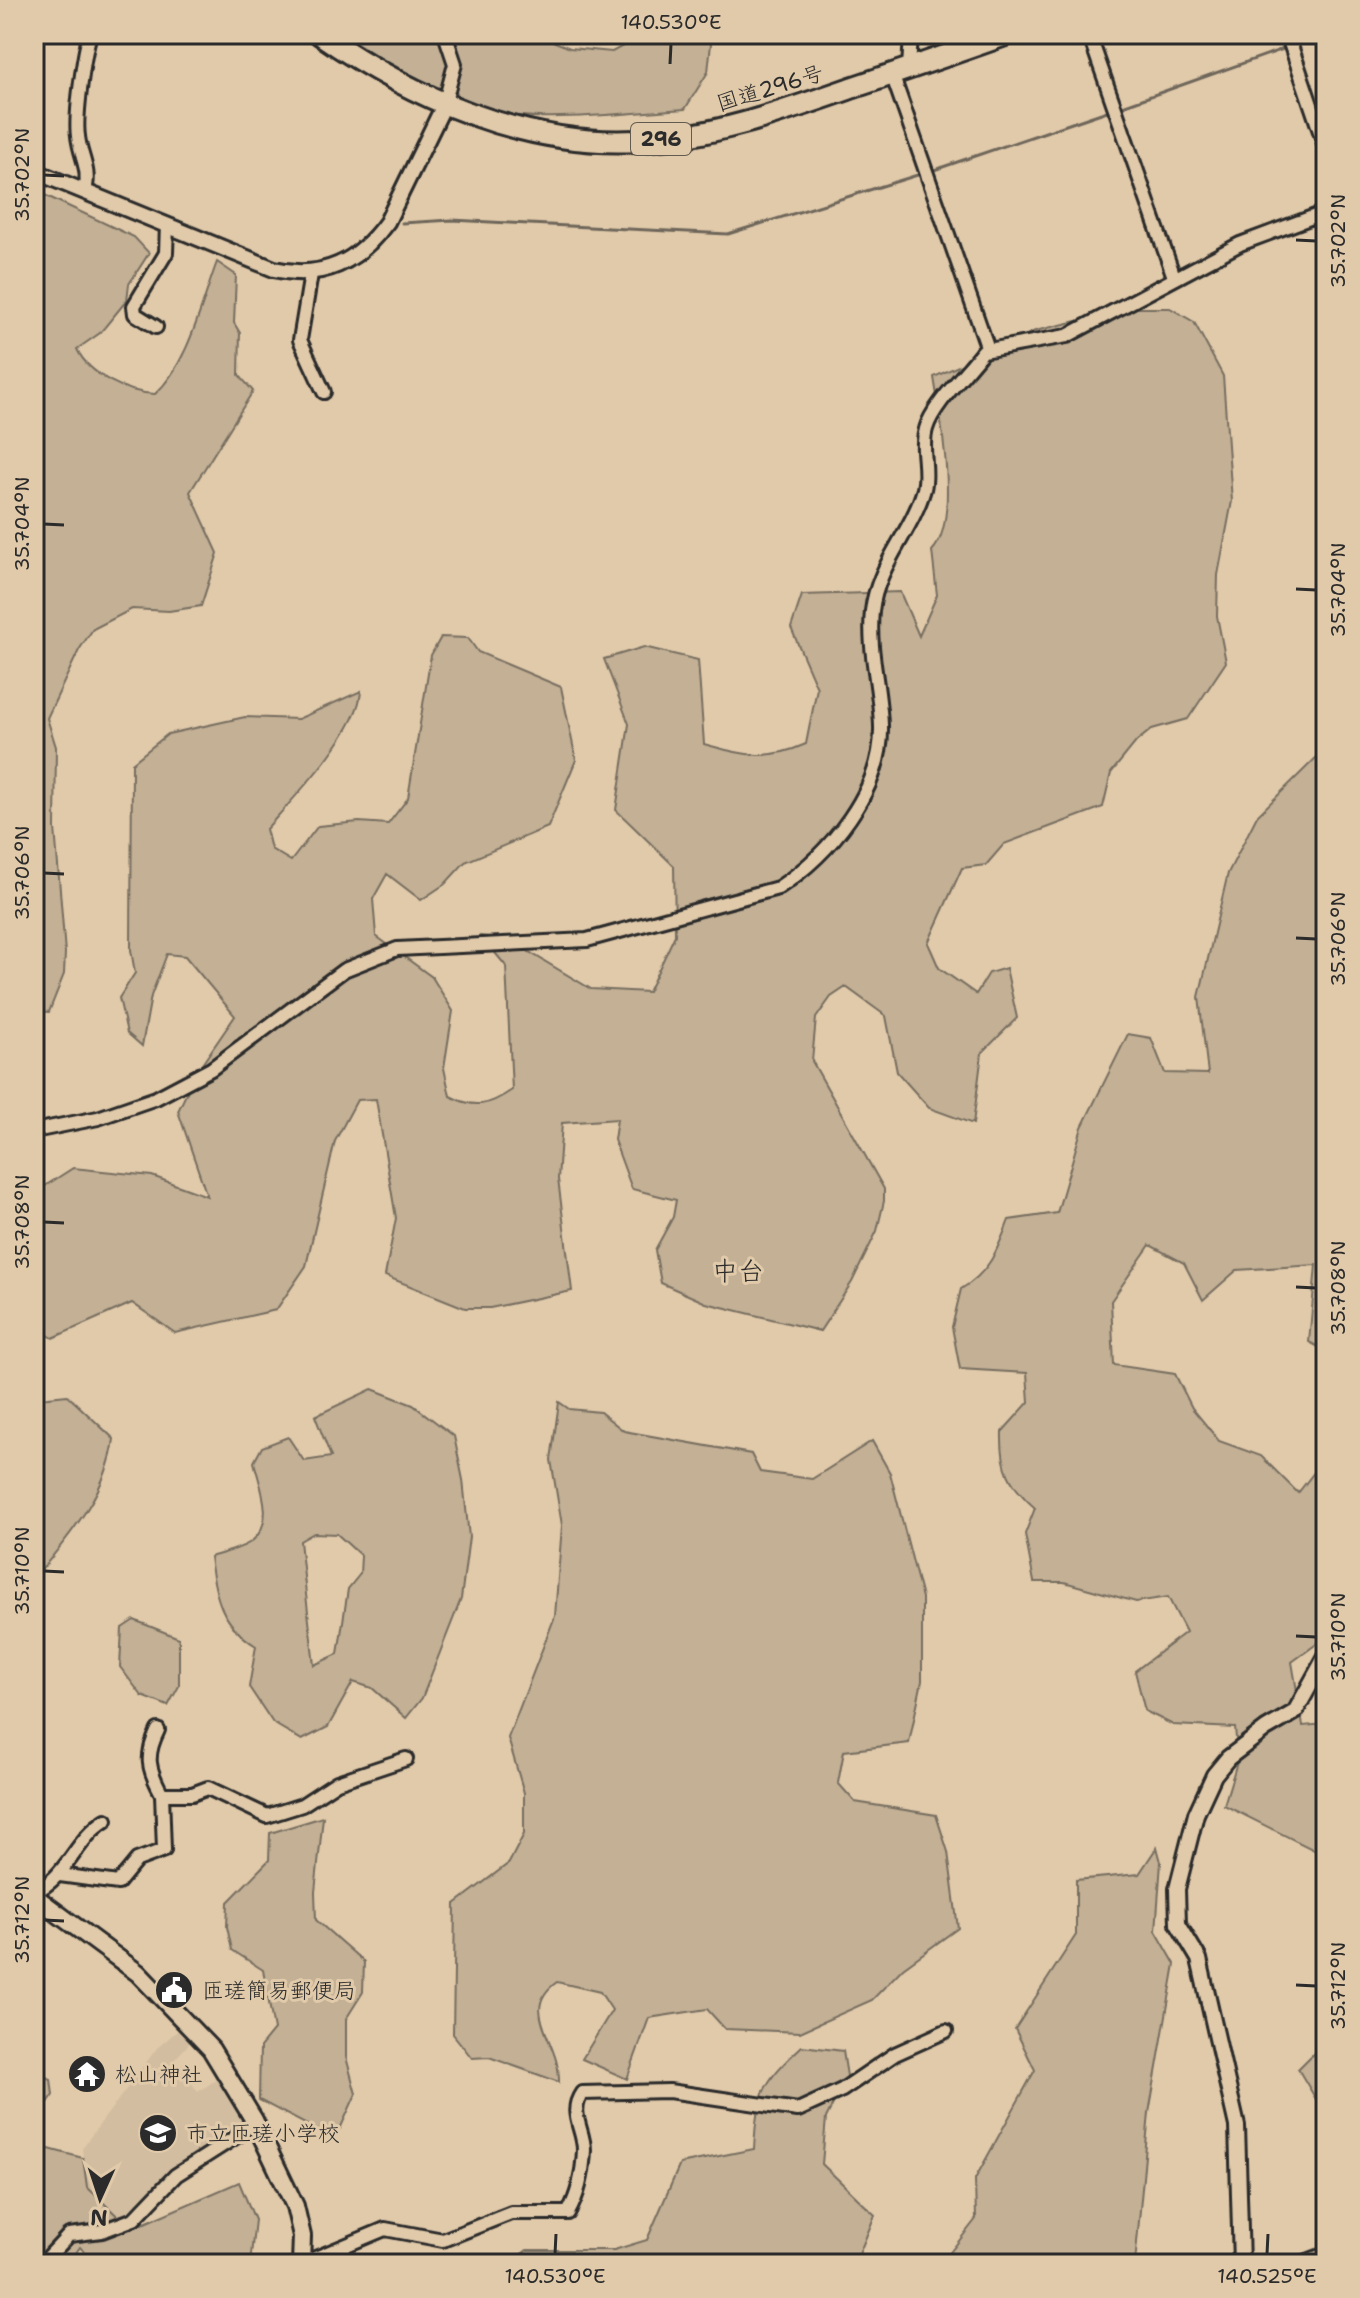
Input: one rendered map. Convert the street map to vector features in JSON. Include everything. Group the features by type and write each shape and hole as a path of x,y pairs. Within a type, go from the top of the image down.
{"highway":[{"name":"国道296号","path":"320,34 378,70 444,105 567,137 634,141 702,133 746,122 1008,34"}],"main road":[{"path":"34,1894 150,1984 211,2049 254,2120 295,2206 302,2236 301,2264"},
{"path":"1305,2264 1326,2256"}],"street":[{"path":"85,191 89,177 78,138 77,118 90,34"},
{"path":"34,171 274,269 311,274 345,263 375,239 387,222 444,105 455,64 445,34"},
{"path":"911,34 901,71 988,349"},
{"path":"1089,34 1174,277"},
{"path":"1287,34 1326,149"},
{"path":"34,1131 98,1118 156,1098 211,1069 344,970 397,949 587,940 778,888 792,879 815,859 844,824 879,763 881,724 870,650 872,609 880,576 924,489 926,427 988,349 1067,336 1240,244 1326,212"},
{"path":"156,327 135,314 134,306 166,253 167,225"},
{"path":"311,274 300,340 324,392"},
{"path":"1241,2264 1237,2126 1199,1959 1178,1924 1177,1889 1196,1814 1214,1775 1228,1758 1295,1712 1326,1656"},
{"path":"60,1875 118,1883 137,1860 164,1850 162,1794 150,1771 147,1752 158,1730"},
{"path":"162,1794 192,1794 208,1788 267,1816 302,1805 337,1782 406,1759"},
{"path":"34,1894 60,1875 90,1830 106,1820"},
{"path":"301,2264 385,2229 443,2240 511,2213 568,2213 578,2195 584,2147 575,2113 582,2093 669,2091 798,2110 842,2090 895,2054 946,2031"},
{"path":"42,2264 69,2235 102,2231 134,2219 176,2175 242,2133 254,2120"}],"shaded area":[{"path":"342,34 535,34 570,48 612,52 645,34 712,34 708,72 685,109 599,116 535,117 477,110 453,101"},
{"path":"34,190 134,237 149,253 129,284 127,300 100,333 77,349 90,367 121,386 155,394 167,381 185,350 217,262 236,275 234,323 240,333 239,375 253,391 190,492 218,553 201,606 169,611 132,609 93,629 79,650 47,718 56,747 55,828 65,953 64,974 49,1012 34,1011"},
{"path":"1132,308 1170,308 1194,322 1223,376 1232,501 1218,575 1217,616 1226,662 1188,719 1152,729 1136,742 1111,773 1103,807 1004,844 986,865 962,868 928,943 939,968 976,994 989,973 1006,968 1017,1018 982,1053 973,1124 929,1108 897,1072 886,1016 846,987 831,997 816,1018 812,1061 884,1189 877,1231 852,1282 820,1331 706,1303 661,1283 655,1250 673,1217 676,1200 632,1189 614,1140 617,1119 562,1123 558,1179 572,1291 490,1308 465,1308 385,1276 396,1218 376,1099 357,1100 335,1141 306,1266 276,1310 175,1333 132,1303 53,1338 34,1327 34,1193 73,1168 152,1176 207,1196 178,1111 196,1073 235,1016 185,956 167,954 151,996 142,1046 127,1033 119,998 135,973 131,950 132,763 168,734 245,717 298,719 361,691 349,725 337,744 266,829 271,849 291,861 318,826 359,822 388,824 408,798 431,655 441,637 468,638 478,652 561,687 576,760 548,827 465,862 445,884 421,900 387,874 373,899 376,936 432,977 453,1011 444,1068 450,1096 475,1104 496,1100 512,1090 506,966 481,936 509,940 591,989 648,992 675,935 674,866 616,810 629,724 604,659 644,647 698,660 704,744 767,755 806,744 817,688 791,628 802,595 900,592 919,636 937,595 932,551 941,537 947,493 944,442 934,377 1035,331"},
{"path":"1326,748 1326,1351 1309,1342 1316,1265 1237,1270 1203,1300 1184,1263 1150,1245 1111,1301 1114,1365 1175,1374 1192,1408 1219,1441 1261,1456 1298,1493 1326,1457 1326,1637 1292,1662 1303,1726 1326,1724 1324,1855 1224,1805 1238,1759 1235,1728 1173,1725 1145,1711 1135,1671 1186,1632 1168,1597 1136,1602 1064,1582 1034,1582 1025,1534 1035,1508 1008,1475 1002,1445 1002,1432 1029,1402 1027,1373 960,1369 952,1327 961,1289 986,1268 1009,1220 1057,1213 1082,1127 1128,1034 1151,1038 1165,1073 1208,1074 1199,997 1228,873 1257,816"},
{"path":"372,1389 413,1405 454,1436 463,1480 469,1537 461,1599 422,1698 406,1718 372,1688 353,1682 328,1727 302,1740 273,1723 249,1687 256,1646 227,1619 214,1585 210,1557 243,1546 259,1533 265,1514 254,1462 262,1447 288,1437 304,1461 331,1457 315,1416","holes":["314,1533 337,1534 361,1556 360,1574 348,1589 338,1654 314,1665 300,1541"]},
{"path":"67,1395 114,1439 110,1459 95,1496 34,1579 34,1407 39,1398"},
{"path":"559,1402 569,1409 600,1412 624,1431 751,1454 760,1472 812,1479 872,1441 890,1473 922,1598 922,1681 909,1743 844,1751 838,1783 855,1802 936,1815 948,1852 958,1928 903,1968 872,2000 800,2032 725,2029 707,2009 649,2018 627,2079 582,2059 612,2010 600,1992 557,1982 546,1993 541,2004 541,2015 558,2067 559,2082 489,2057 472,2058 453,2034 455,1904 509,1863 524,1834 524,1793 508,1738 555,1616 562,1525 551,1460"},
{"path":"134,1620 179,1638 179,1686 168,1706 142,1696 120,1667 122,1628"},
{"path":"323,1817 315,1892 316,1920 364,1962 363,1992 346,2019 346,2057 356,2094 340,2129 326,2135 259,2100 260,2047 274,2030 263,1970 232,1950 227,1927 228,1902 269,1860 270,1833"},
{"path":"1157,1847 1161,1862 1156,1931 1175,1964 1149,2113 1135,2264 941,2264 976,2219 975,2179 1035,2070 1015,2029 1076,1935 1076,1880 1139,1874"},
{"name":"市立匝瑳小学校","path":"183,2026 194,2038 174,2060 198,2092 220,2077 244,2118 168,2173 120,2219 86,2187 82,2148 157,2048"},
{"path":"1326,2041 1326,2116 1298,2069"},
{"path":"802,2046 843,2051 847,2076 826,2118 822,2164 875,2215 855,2264 508,2264 527,2250 614,2250 647,2240 680,2164 754,2149 757,2115 764,2091 778,2070"},
{"path":"34,2072 51,2079 53,2095 34,2125"},
{"path":"34,2145 83,2158 87,2187 131,2229 239,2182 255,2220 250,2264 95,2264 80,2247 68,2264 34,2264"}],"waterway":[{"path":"1294,45 1326,34"},
{"path":"1117,108 1286,48"},
{"path":"931,171 1110,110"},
{"path":"402,223 452,220 728,234 924,173"}],"place":[{"name":"匝瑳簡易郵便局","path":"174,1990"},
{"name":"松山神社","path":"87,2074"},
{"name":"市立匝瑳小学校","path":"158,2133"}],"district":[{"name":"中台","path":"738,1270"}]}
